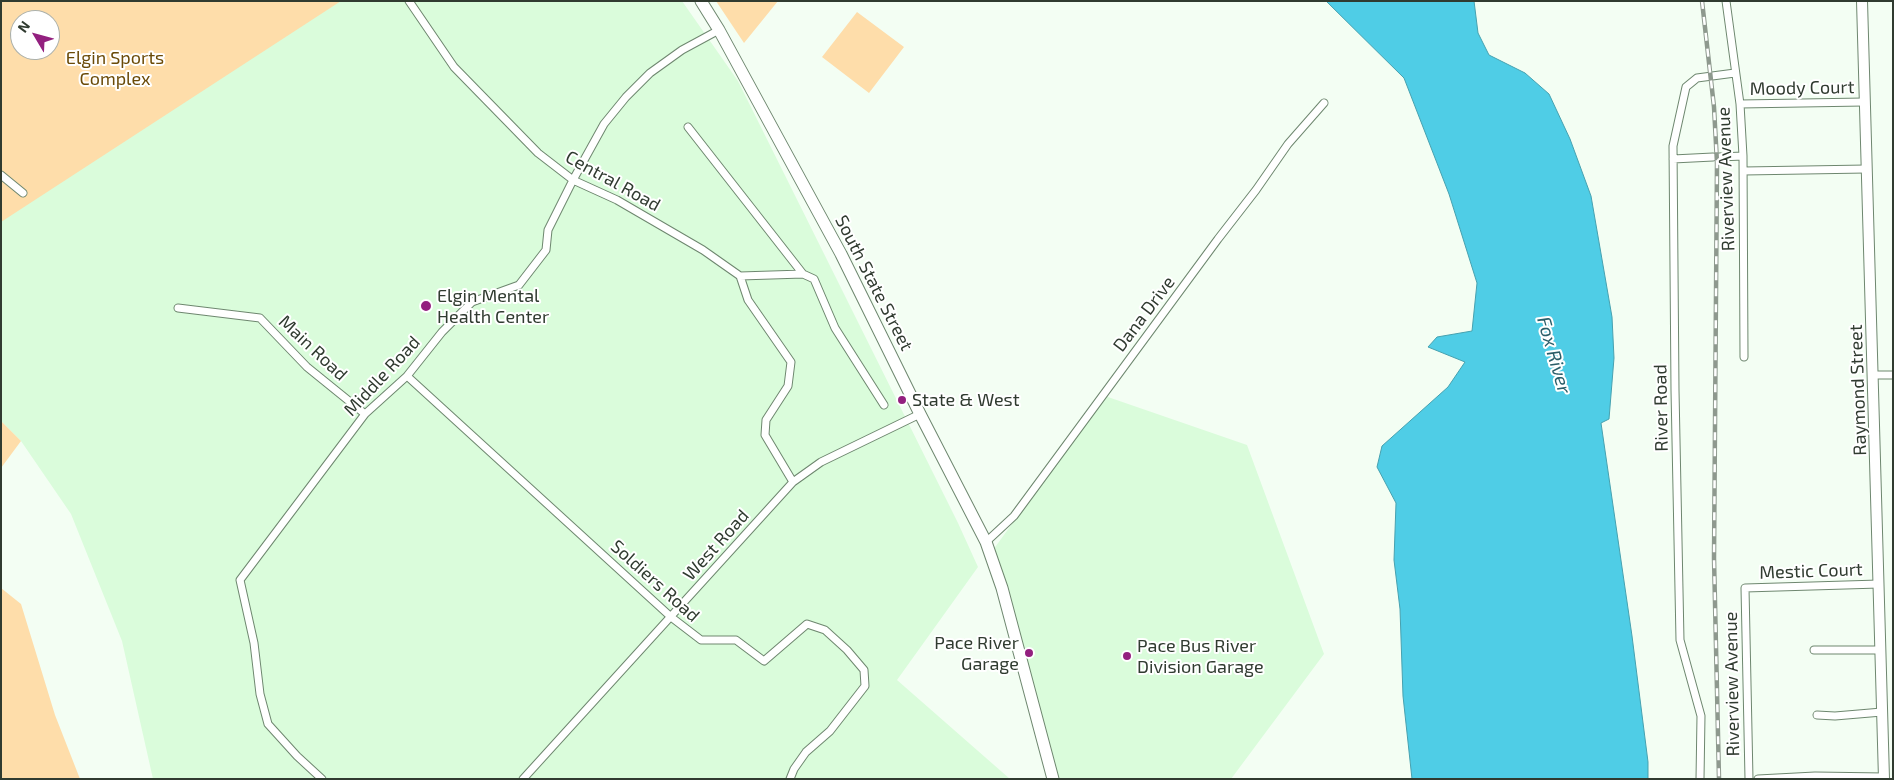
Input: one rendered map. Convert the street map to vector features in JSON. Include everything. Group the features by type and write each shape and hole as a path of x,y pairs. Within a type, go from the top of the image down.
{"main road":[{"name":"South State Street","path":"701,1 719,30 841,254 986,542 1002,588 1053,779"}],"street":[{"name":"Central Road","path":"409,1 454,67 538,153 573,180 617,200 703,250 740,276"},
{"name":"Riverview Avenue","path":"1726,1 1740,104 1744,172 1744,357"},
{"name":"Raymond Street","path":"1862,1 1884,778"},
{"name":"Middle Road","path":"322,779 297,756 268,724 260,694 254,643 240,580 365,414 407,376 442,332 472,302 519,285 546,250 548,230 573,180 604,124 626,96 650,73 682,50 719,30"},
{"name":"River Road","path":"1700,779 1701,716 1680,640 1673,146 1686,87 1697,78 1735,73"},
{"name":"Dana Drive","path":"986,542 1014,516 1256,190 1288,144 1324,102"},
{"name":"Moody Court","path":"1740,104 1864,102"},
{"path":"688,127 803,274"},
{"path":"1673,159 1743,156"},
{"path":"1744,172 1866,169"},
{"path":"1,175 23,192"},
{"path":"793,482 765,436 766,420 788,386 791,362 748,300 740,276 803,274 814,279 836,328 884,405"},
{"name":"Main Road","path":"178,308 260,318 306,367 365,414"},
{"path":"1874,376 1893,375"},
{"name":"Soldiers Road","path":"407,376 671,617 701,640 736,640 764,662 807,624 825,630 847,650 864,670 865,686 830,731 806,752 794,769 790,779"},
{"name":"West Road","path":"523,779 793,482 821,462 920,414"},
{"name":"Mestic Court","path":"1745,588 1879,584"},
{"name":"Riverview Avenue","path":"1745,588 1749,779"},
{"path":"1814,650 1881,650"},
{"path":"1817,715 1835,716 1882,712"},
{"path":"1758,779 1815,776 1884,778"}],"shaded area":[{"name":"Elgin Mental Health Center","path":"330,1 682,1 738,81 958,523 978,567 897,680 1010,779 153,779 122,641 71,514 21,441 1,421 1,218"},
{"name":"Pace Bus River Division Garage","path":"1105,396 1247,445 1324,654 1231,779 1052,779 993,550"}],"green space":[{"name":"Elgin Sports Complex","path":"1,1 341,1 1,222"},
{"path":"716,1 778,1 744,43"},
{"path":"857,12 904,47 869,93 822,57"},
{"path":"1,421 21,441 1,468"},
{"path":"1,588 21,604 55,715 80,779 1,779"}],"water":[{"name":"Fox River","path":"1326,1 1474,1 1478,33 1489,55 1525,73 1549,94 1570,139 1591,196 1612,317 1614,358 1609,419 1601,423 1632,636 1648,762 1648,779 1412,779 1403,696 1400,609 1394,560 1396,503 1377,467 1382,446 1448,387 1465,362 1428,347 1437,337 1472,331 1477,283 1449,194 1404,78"}],"railway":[{"path":"1702,1 1714,107 1717,163 1714,558 1719,779"}],"place":[{"name":"Elgin Mental Health Center","path":"426,306"},
{"name":"State & West","path":"902,400"},
{"name":"Pace River Garage","path":"1029,653"},
{"name":"Pace Bus River Division Garage","path":"1127,656"}]}
